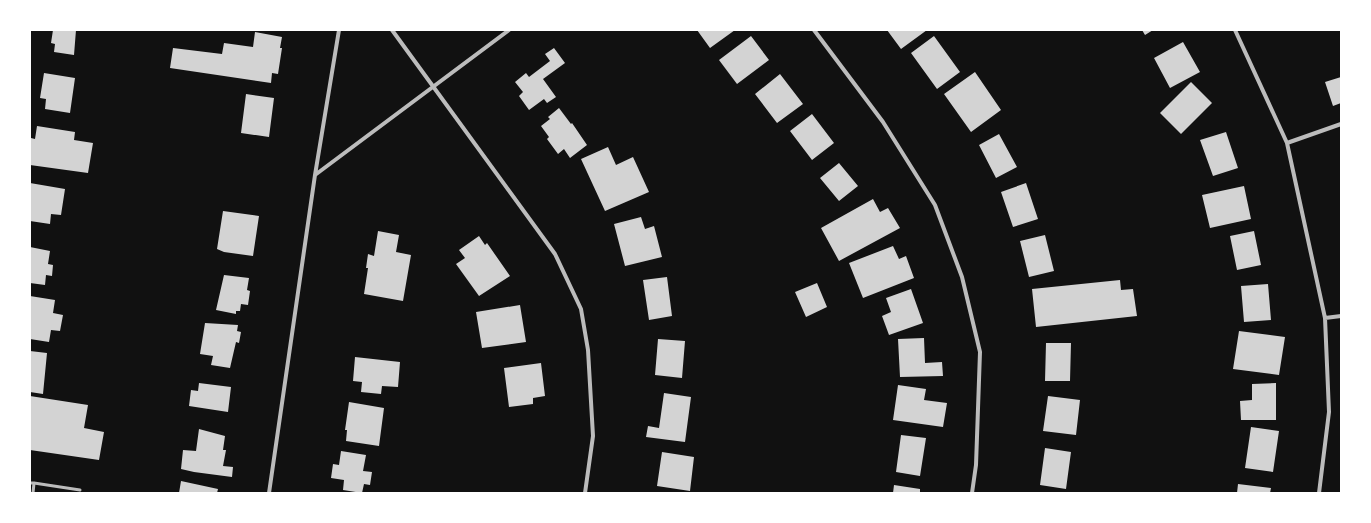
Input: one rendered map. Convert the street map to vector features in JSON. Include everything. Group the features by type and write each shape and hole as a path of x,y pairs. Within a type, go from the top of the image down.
{"street":[{"path":"269,493 315,175 339,30"},
{"path":"392,30 555,254 581,309 588,350 593,436 585,493"},
{"path":"315,175 509,30"},
{"path":"814,30 883,122 935,205 962,277 980,352 976,464 972,493"},
{"path":"1235,30 1287,142 1325,318 1329,412 1319,493"},
{"path":"1287,142 1341,124"},
{"path":"1325,318 1341,316"}],"lane":[{"path":"33,493 32,483 80,490"}],"building":[{"path":"53,30 76,30 74,55 54,52 55,44 51,43"},
{"path":"697,30 735,30 710,48"},
{"path":"887,30 927,30 901,49"},
{"path":"1142,30 1153,30 1145,35"},
{"path":"255,32 282,37 278,74 272,73 271,83 170,68 173,48 222,54 224,43 253,47"},
{"path":"751,36 769,60 737,84 719,60"},
{"path":"934,36 960,72 937,89 911,53"},
{"path":"1183,42 1200,72 1170,88 1154,58"},
{"path":"554,48 565,63 543,79 556,97 547,103 544,99 529,110 519,96 523,92 515,82 526,73 529,77 550,61 545,54"},
{"path":"975,72 1001,110 971,132 944,94"},
{"path":"44,73 75,78 70,113 45,109 46,99 40,98"},
{"path":"780,74 803,104 777,123 755,94"},
{"path":"1341,77 1341,103 1333,106 1325,82"},
{"path":"1191,82 1212,103 1181,134 1160,113"},
{"path":"246,94 274,98 269,137 241,133"},
{"path":"559,108 571,124 572,123 587,145 570,158 564,149 558,154 547,139 549,137 541,126 550,119 548,117"},
{"path":"812,114 834,143 812,160 790,131"},
{"path":"37,126 75,132 74,140 93,143 88,173 30,165 31,138 35,139"},
{"path":"1226,132 1238,168 1213,176 1200,140"},
{"path":"999,134 1017,167 996,178 979,145"},
{"path":"608,147 616,165 633,157 649,192 605,211 581,159"},
{"path":"839,163 858,186 839,201 820,178"},
{"path":"30,183 65,189 61,215 51,214 50,224 30,221"},
{"path":"1026,183 1038,219 1013,227 1001,192"},
{"path":"1244,186 1251,219 1210,228 1202,195"},
{"path":"873,199 880,212 888,208 900,228 839,261 821,228"},
{"path":"223,211 259,216 253,256 224,252 217,249"},
{"path":"641,217 645,229 654,226 662,257 625,266 614,224"},
{"path":"378,231 399,235 396,252 411,255 403,301 364,294 368,268 366,268 368,254 374,256"},
{"path":"1254,231 1261,265 1237,270 1230,236"},
{"path":"1045,235 1054,271 1029,277 1020,241"},
{"path":"479,236 485,245 487,243 510,276 479,296 456,264 465,258 459,250"},
{"path":"893,246 899,259 906,256 914,278 863,298 849,263"},
{"path":"30,247 50,251 48,264 53,265 52,276 46,275 45,285 30,283"},
{"path":"224,275 249,278 247,290 250,291 248,305 241,304 240,311 236,311 236,314 216,310"},
{"path":"667,277 672,316 649,320 643,280"},
{"path":"1120,280 1121,290 1133,289 1137,316 1036,327 1032,289"},
{"path":"817,283 827,307 806,317 795,292"},
{"path":"1268,284 1271,320 1244,322 1241,286"},
{"path":"911,289 923,323 889,335 882,316 891,312 886,298"},
{"path":"30,296 55,300 53,313 63,315 60,331 51,330 49,342 30,339"},
{"path":"520,305 526,342 482,348 476,312"},
{"path":"205,323 238,325 237,331 241,332 239,343 236,342 230,368 211,365 213,356 200,354"},
{"path":"1239,331 1285,337 1279,375 1233,369"},
{"path":"924,338 925,363 942,362 943,376 900,377 898,339"},
{"path":"658,339 685,341 682,378 655,375"},
{"path":"1046,343 1071,343 1070,381 1045,381"},
{"path":"30,351 47,353 43,394 30,392"},
{"path":"355,357 400,362 398,387 382,386 381,394 361,392 362,382 353,381"},
{"path":"541,363 545,396 533,398 533,404 509,407 504,368"},
{"path":"199,383 231,387 228,412 189,406 191,390 198,391"},
{"path":"1276,383 1276,420 1241,420 1240,401 1252,400 1252,384"},
{"path":"898,385 926,389 924,400 947,403 943,427 893,420"},
{"path":"664,393 691,397 685,442 646,437 648,426 659,428"},
{"path":"30,396 88,405 84,428 104,432 99,460 30,450"},
{"path":"1048,396 1080,400 1076,435 1043,431"},
{"path":"349,402 384,408 379,446 346,441 347,430 345,430"},
{"path":"1251,427 1279,431 1273,472 1245,468"},
{"path":"199,429 225,436 223,450 226,450 223,466 233,467 232,477 181,469 183,450 196,451"},
{"path":"901,435 926,438 920,476 896,472"},
{"path":"1045,448 1071,452 1066,489 1040,485"},
{"path":"341,451 366,455 363,471 372,472 370,485 364,484 362,493 343,490 344,480 331,478 333,464 339,465"},
{"path":"662,452 694,457 690,491 657,486"},
{"path":"181,481 218,489 217,493 179,493"},
{"path":"1238,484 1271,488 1270,493 1237,493"},
{"path":"894,485 920,489 920,493 893,493"}]}
